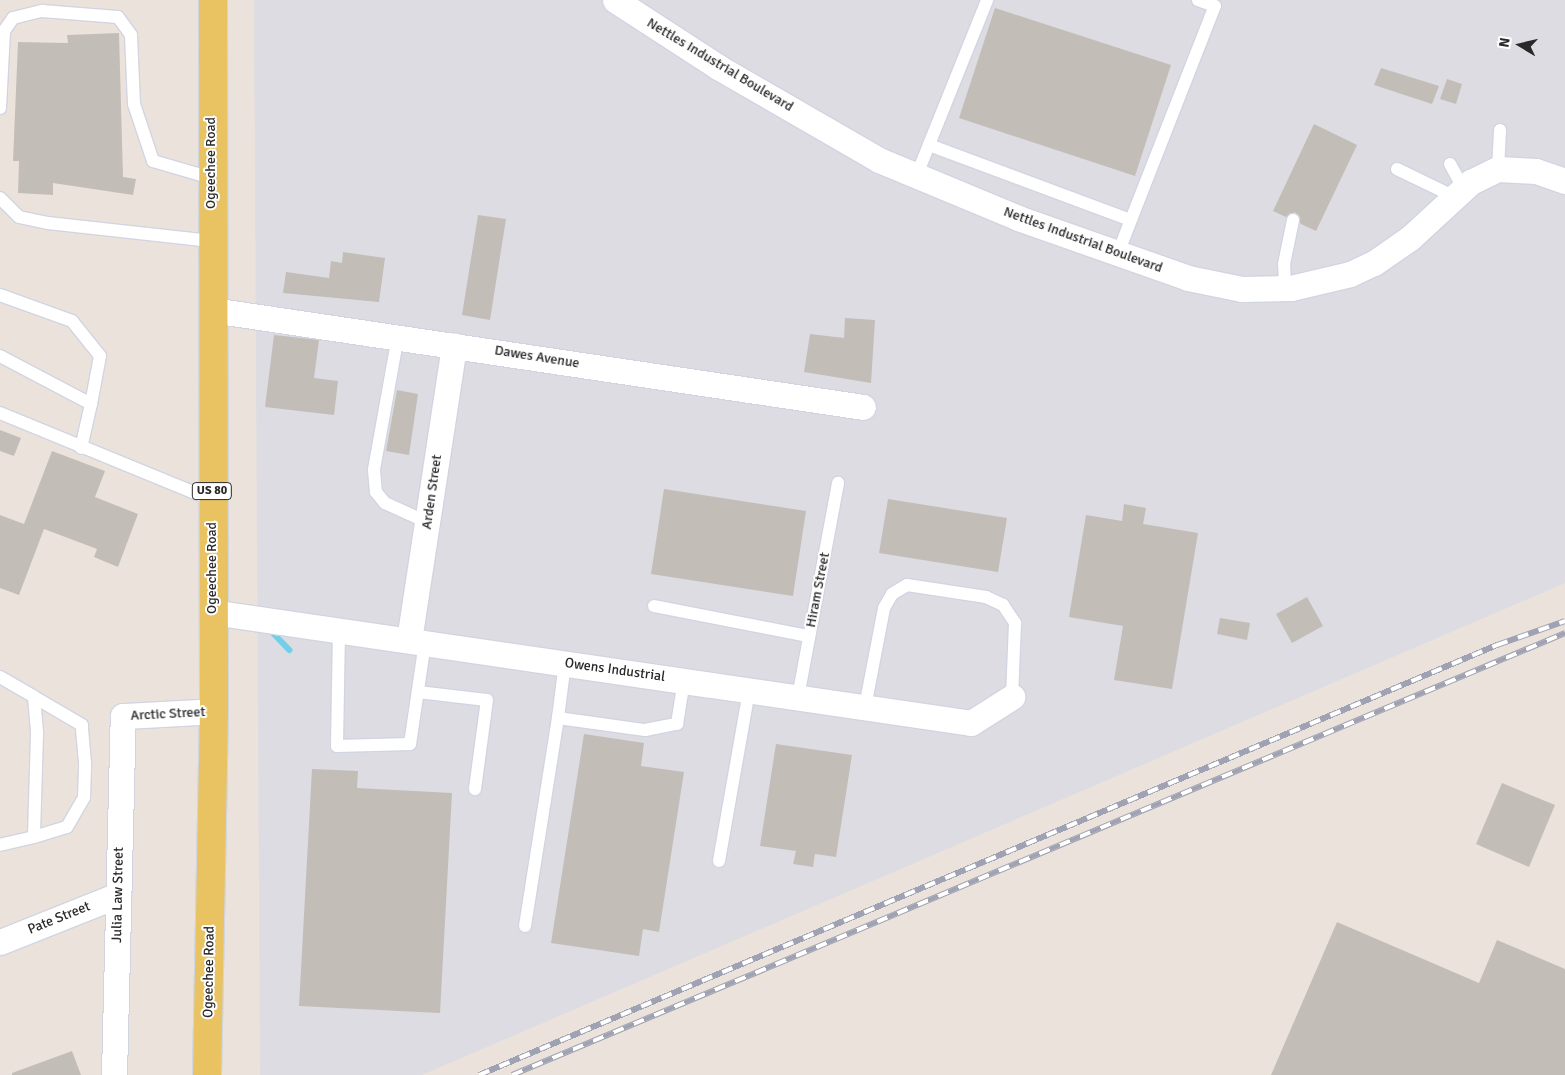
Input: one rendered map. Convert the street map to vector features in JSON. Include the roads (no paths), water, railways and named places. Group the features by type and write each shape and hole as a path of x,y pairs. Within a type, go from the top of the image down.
{"main road":[{"name":"Ogeechee Road","path":"207,1075 214,711 211,178 213,0"}],"street":[{"name":"Nettles Industrial Boulevard","path":"615,0 718,67 916,177 1188,278 1242,289 1285,288 1350,274 1374,263 1410,238 1459,193 1498,169"},
{"path":"1498,169 1536,171 1565,180"},
{"name":"Dawes Avenue","path":"212,310 454,344 863,407"},
{"name":"Arden Street","path":"417,641 427,522 454,344"},
{"name":"Owens Industrial","path":"212,612 971,723 1012,697"},
{"name":"Arctic Street","path":"123,716 214,711"},
{"name":"Julia Law Street","path":"114,1075 123,716"},
{"name":"Pate Street","path":"0,942 118,895"}],"lane":[{"path":"916,177 987,0"},
{"path":"1118,253 1215,6 1198,0"},
{"path":"0,108 4,31 13,18 42,11 118,17 131,35 134,104 153,161 211,178"},
{"path":"1498,169 1500,130"},
{"path":"929,145 1130,220"},
{"path":"1450,164 1459,193"},
{"path":"1397,169 1459,193"},
{"path":"0,198 19,217 48,223 212,241"},
{"path":"1285,288 1284,264 1293,220"},
{"path":"0,295 72,321 100,356 81,448"},
{"path":"398,336 374,470 376,492 385,503 427,522"},
{"path":"0,356 91,404"},
{"path":"0,413 81,448 212,500"},
{"name":"Hiram Street","path":"798,697 838,483"},
{"path":"865,707 884,608 892,594 907,585 986,597 1003,605 1015,623 1012,697"},
{"path":"654,606 809,636"},
{"path":"339,630 337,746 410,744 418,692 417,641"},
{"path":"524,926 566,663"},
{"path":"0,677 82,725 85,763 84,797 68,827 0,845"},
{"path":"558,718 645,730 677,724 684,680"},
{"path":"719,861 749,690"},
{"path":"418,692 486,700 475,789"},
{"path":"34,697 34,837"}],"waterway":[{"path":"270,630 289,650"}],"railway":[{"path":"479,1075 1497,645 1565,621"},
{"path":"512,1075 1565,633"}]}
